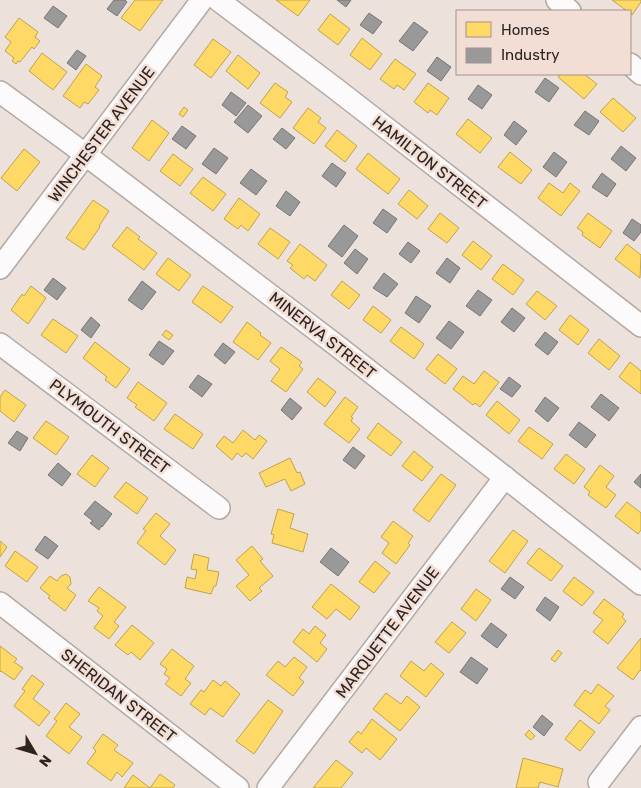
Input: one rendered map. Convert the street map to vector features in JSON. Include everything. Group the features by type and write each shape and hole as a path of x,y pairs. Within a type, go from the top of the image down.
{"street":[{"name":"WINCHESTER AVENUE","path":"0,268 202,0"},
{"name":"HAMILTON STREET","path":"218,0 336,89 641,326"},
{"path":"557,0 569,10"},
{"path":"631,65 641,74"},
{"name":"MINERVA STREET","path":"0,92 336,345 641,584"},
{"name":"PLYMOUTH STREET","path":"0,344 219,508"},
{"name":"MARQUETTE AVENUE","path":"268,788 505,477"},
{"name":"SHERIDAN STREET","path":"0,604 238,788"},
{"path":"599,782 641,727"}],"building: Homes":[{"path":"135,0 163,0 140,31 121,18"},
{"path":"276,0 310,0 298,16"},
{"path":"612,0 641,0 632,15 631,10 626,10"},
{"path":"330,14 350,29 338,45 318,30"},
{"path":"19,18 38,32 35,37 40,41 34,49 32,47 20,62 18,61 16,64 12,61 14,58 5,51 11,42 5,37"},
{"path":"362,38 382,54 370,70 350,55"},
{"path":"213,39 231,52 211,78 194,65"},
{"path":"42,53 67,72 53,90 29,71"},
{"path":"238,55 260,73 248,89 226,71"},
{"path":"395,59 416,74 404,90 397,85 394,89 380,79"},
{"path":"86,64 102,76 95,87 99,90 88,104 84,102 80,108 63,96"},
{"path":"560,75 585,75 597,84 584,99 558,77"},
{"path":"275,83 288,92 285,97 292,102 280,118 260,103"},
{"path":"428,83 449,98 437,115 430,110 428,113 414,102"},
{"path":"613,98 636,118 623,132 600,112"},
{"path":"184,107 188,110 183,117 179,114"},
{"path":"308,108 321,118 318,122 326,128 314,144 293,128"},
{"path":"468,119 492,138 480,153 456,134"},
{"path":"152,120 169,133 149,161 132,148"},
{"path":"337,130 357,146 345,162 325,146"},
{"path":"24,149 40,162 17,191 1,178"},
{"path":"510,152 532,170 521,184 498,167"},
{"path":"368,153 400,179 388,194 356,169"},
{"path":"173,154 193,169 180,186 160,171"},
{"path":"203,177 226,194 213,211 190,193"},
{"path":"549,183 563,193 570,183 580,191 561,216 538,198"},
{"path":"409,190 428,206 417,219 398,204"},
{"path":"239,198 260,214 248,231 241,225 238,229 224,219"},
{"path":"93,200 109,211 84,250 66,238"},
{"path":"440,213 459,228 447,243 428,229"},
{"path":"588,213 612,231 600,248 582,235 583,232 577,228"},
{"path":"127,227 140,237 138,239 157,253 144,270 112,246"},
{"path":"270,228 290,242 278,259 258,244"},
{"path":"473,241 492,256 481,270 462,255"},
{"path":"300,244 327,265 315,281 307,275 304,279 290,268 293,265 287,261"},
{"path":"627,244 641,255 640,278 615,259"},
{"path":"168,258 191,275 179,291 156,274"},
{"path":"503,264 524,280 513,295 492,279"},
{"path":"342,281 360,295 349,309 331,295"},
{"path":"31,286 46,298 28,324 11,310 22,294 24,296"},
{"path":"203,286 233,307 221,323 192,302"},
{"path":"537,291 557,306 545,320 526,304"},
{"path":"373,306 391,320 381,333 363,320"},
{"path":"570,315 589,330 578,345 559,330"},
{"path":"53,319 78,336 66,353 41,335"},
{"path":"247,322 271,343 258,360 233,342"},
{"path":"401,327 424,344 414,359 390,341"},
{"path":"166,330 173,335 169,340 162,335"},
{"path":"599,339 620,356 609,370 588,353"},
{"path":"95,342 130,369 116,388 105,380 107,377 83,358"},
{"path":"281,347 302,362 299,366 303,369 286,392 271,381 280,369 270,361"},
{"path":"438,354 457,369 445,384 426,369"},
{"path":"630,362 641,371 641,394 619,377"},
{"path":"484,371 499,382 480,407 475,403 473,405 453,389 463,376 474,384"},
{"path":"318,378 336,392 325,407 307,392"},
{"path":"138,382 167,403 154,421 135,407 137,405 127,398"},
{"path":"5,390 26,405 14,422 0,411 0,397"},
{"path":"345,397 358,407 351,417 353,418 351,421 360,429 349,443 324,424"},
{"path":"497,401 520,420 509,434 486,415"},
{"path":"175,414 203,434 193,449 164,429"},
{"path":"46,421 69,437 56,455 33,438"},
{"path":"378,423 402,442 391,456 367,438"},
{"path":"529,427 553,444 542,459 518,441"},
{"path":"243,430 255,440 259,435 267,441 253,459 246,453 242,457 237,453 232,460 216,446 224,436 233,443"},
{"path":"414,451 433,467 422,481 402,466"},
{"path":"566,454 585,469 574,484 554,469"},
{"path":"92,455 109,468 95,487 77,474"},
{"path":"290,458 297,473 300,472 305,484 291,491 285,479 266,487 259,473"},
{"path":"600,465 614,476 606,487 616,495 606,508 588,495 590,492 584,487"},
{"path":"441,474 456,485 429,522 413,510"},
{"path":"126,482 148,498 137,514 114,497"},
{"path":"627,502 641,513 641,530 638,534 615,516"},
{"path":"278,509 294,514 290,528 308,534 303,552 272,543 274,535 271,534"},
{"path":"156,513 170,524 160,536 176,550 165,565 137,543 146,531 143,529"},
{"path":"393,521 413,536 408,543 410,545 396,564 382,553 389,543 381,537"},
{"path":"513,530 528,541 505,573 489,561"},
{"path":"0,541 7,547 0,557"},
{"path":"252,546 263,559 260,561 273,576 259,588 262,591 250,601 236,586 249,575 236,560"},
{"path":"539,548 563,566 551,581 527,563"},
{"path":"15,551 38,567 27,582 5,566"},
{"path":"194,554 209,558 207,570 219,572 216,586 214,586 211,594 185,588 187,577 195,579 197,570 191,569"},
{"path":"375,561 390,573 374,593 359,582"},
{"path":"66,574 70,577 71,584 67,588 76,595 65,611 48,598 50,596 40,588 50,576 57,581"},
{"path":"574,577 594,592 582,606 563,591"},
{"path":"331,584 360,607 350,620 336,609 327,619 312,607"},
{"path":"99,587 126,607 114,622 119,626 109,639 94,628 103,616 97,611 99,608 88,601"},
{"path":"476,589 491,600 476,621 461,609"},
{"path":"604,599 624,614 622,617 626,621 608,644 593,632 603,620 593,613"},
{"path":"452,622 466,633 449,653 435,642"},
{"path":"132,625 154,643 140,660 131,652 128,655 115,645"},
{"path":"315,626 326,635 320,643 327,649 317,662 293,642 303,629 309,634"},
{"path":"641,638 641,671 633,680 617,668"},
{"path":"0,646 17,659 14,662 23,668 14,680 0,672"},
{"path":"172,649 194,666 185,679 191,683 181,696 165,684 170,678 164,674 167,669 160,664"},
{"path":"558,650 562,653 555,662 551,659"},
{"path":"294,657 307,667 299,678 304,682 293,696 266,675 278,661 285,667"},
{"path":"411,661 424,671 431,663 444,674 426,697 400,676"},
{"path":"32,675 44,684 33,699 50,712 39,726 14,706 25,691 22,689"},
{"path":"213,680 221,686 225,681 240,694 223,717 210,708 205,715 190,704 201,690 204,692"},
{"path":"598,684 614,696 605,706 610,710 599,724 574,705 585,690 591,694"},
{"path":"386,693 401,704 407,696 420,707 400,731 373,709"},
{"path":"268,700 283,711 254,754 236,741"},
{"path":"66,703 80,714 69,727 82,737 69,754 46,736 57,721 54,719"},
{"path":"372,719 397,739 380,760 366,748 362,753 349,742 358,731 361,734"},
{"path":"580,720 595,732 580,751 565,739"},
{"path":"529,730 535,736 531,740 525,735"},
{"path":"103,734 118,745 114,750 133,763 122,777 117,772 111,781 87,763 96,751 93,748"},
{"path":"523,758 563,769 558,787 540,782 538,788 516,788"},
{"path":"336,760 353,773 341,788 313,788"},
{"path":"160,774 175,785 173,788 150,788"},
{"path":"133,775 150,788 124,788"}],"building: Industry":[{"path":"114,0 125,0 127,2 117,16 107,9"},
{"path":"337,0 351,0 346,7"},
{"path":"53,6 67,16 58,28 44,18"},
{"path":"369,13 382,22 373,34 360,25"},
{"path":"414,22 428,32 413,51 399,41"},
{"path":"77,50 86,56 76,70 67,63"},
{"path":"437,57 451,67 441,81 427,71"},
{"path":"545,78 559,88 549,102 535,92"},
{"path":"478,85 492,95 482,109 468,99"},
{"path":"231,92 246,103 236,116 222,105"},
{"path":"248,105 262,116 248,133 234,122"},
{"path":"585,111 599,121 589,135 574,125"},
{"path":"514,121 527,131 516,145 504,135"},
{"path":"182,126 196,136 186,149 172,139"},
{"path":"282,128 295,138 286,149 273,139"},
{"path":"621,146 636,158 626,171 611,159"},
{"path":"214,148 228,158 216,174 202,164"},
{"path":"554,152 567,162 556,177 543,167"},
{"path":"332,163 346,173 336,187 322,176"},
{"path":"251,169 267,181 256,195 240,183"},
{"path":"602,173 616,184 607,197 592,187"},
{"path":"286,191 300,202 290,216 276,206"},
{"path":"383,209 397,219 387,233 373,223"},
{"path":"632,219 641,225 641,232 634,241 623,233"},
{"path":"344,225 358,236 342,257 328,246"},
{"path":"408,242 420,251 411,263 399,254"},
{"path":"355,249 368,259 357,274 344,263"},
{"path":"447,258 460,268 450,283 436,273"},
{"path":"384,273 398,284 387,297 373,288"},
{"path":"53,278 66,288 57,300 44,290"},
{"path":"142,281 156,292 142,310 128,300"},
{"path":"478,290 492,300 480,316 466,306"},
{"path":"416,296 431,306 419,323 405,313"},
{"path":"512,308 525,318 514,332 501,322"},
{"path":"91,317 100,325 91,338 81,330"},
{"path":"449,321 464,332 451,349 436,338"},
{"path":"545,332 558,342 548,355 535,345"},
{"path":"159,341 174,351 163,365 149,355"},
{"path":"223,343 235,352 225,364 214,355"},
{"path":"198,375 212,384 202,397 189,387"},
{"path":"509,377 521,386 512,397 500,389"},
{"path":"601,394 619,408 609,421 591,407"},
{"path":"545,397 559,408 548,422 535,411"},
{"path":"290,398 302,408 292,420 281,410"},
{"path":"579,422 596,435 586,448 569,435"},
{"path":"17,431 28,438 20,451 8,443"},
{"path":"353,447 365,456 355,469 343,460"},
{"path":"58,463 71,474 62,486 48,475"},
{"path":"641,474 641,488 634,482"},
{"path":"95,501 112,514 99,530 90,523 93,521 84,514"},
{"path":"45,536 58,546 48,559 35,550"},
{"path":"331,548 349,562 338,576 320,562"},
{"path":"510,577 524,587 515,599 501,589"},
{"path":"545,597 559,607 550,621 536,610"},
{"path":"491,623 507,635 497,648 481,636"},
{"path":"471,657 488,669 477,684 460,672"},
{"path":"542,715 553,724 544,736 533,727"}]}
